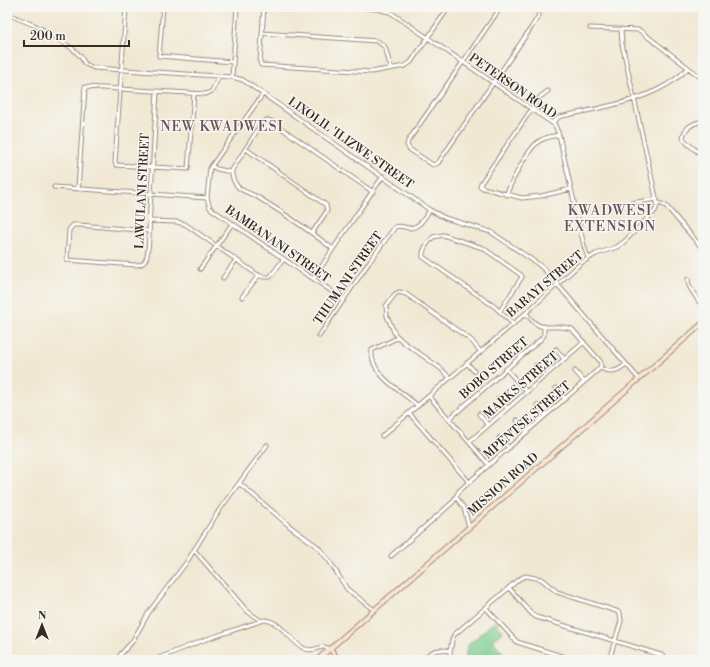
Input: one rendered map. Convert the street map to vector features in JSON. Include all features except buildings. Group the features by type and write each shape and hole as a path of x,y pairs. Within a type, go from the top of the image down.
{"street":[{"path":"126,7 116,164 188,169 194,94"},
{"path":"162,7 159,56 233,62"},
{"path":"232,77 237,7"},
{"path":"264,7 260,62 261,66 371,72 405,66 411,62 449,7"},
{"name":"PETERSON ROAD","path":"356,7 390,12 552,123 557,129 559,135 588,258"},
{"path":"501,7 407,143 409,149 430,164 434,165 438,163 494,82 538,17 538,7"},
{"name":"LIXOLIL 'ILIZWE STREET","path":"7,14 44,30 73,49 81,57 85,64 97,69 219,76 243,80 430,210 445,218 491,232 538,264 639,379"},
{"path":"590,28 639,30 703,79"},
{"path":"621,29 622,44 657,200"},
{"path":"262,33 377,41 385,47 392,68"},
{"path":"552,123 559,117 634,100 677,79 688,68"},
{"path":"78,189 85,87 121,88 194,94 210,93 215,88 219,76"},
{"name":"LAWULANI STREET","path":"149,231 72,225 69,230 67,260 140,265 145,262 149,231 157,91"},
{"path":"548,91 541,95 480,183 480,186 506,195 527,198 571,189"},
{"path":"54,187 206,198 211,166 263,94"},
{"path":"333,249 312,233 238,186 233,180 231,172 263,122 267,120 271,121 373,192"},
{"path":"703,121 691,124 685,131 683,138 703,156"},
{"path":"506,195 518,169 536,144 543,139 559,135"},
{"path":"246,149 326,205 326,211 312,233"},
{"path":"211,166 231,172"},
{"path":"314,278 383,176"},
{"name":"BAMBANANI STREET","path":"206,198 210,208 283,260 314,278 321,285 344,300"},
{"path":"632,203 657,200 666,206 703,249"},
{"name":"BARAYI STREET","path":"382,436 588,258 617,247 626,240 655,211 658,206 657,200"},
{"name":"THUMANI STREET","path":"319,336 395,227 411,228 419,225 430,210"},
{"path":"149,221 183,223 236,260 264,277 270,277 283,260"},
{"path":"200,269 232,224"},
{"path":"500,311 522,277 521,275 483,248 443,235 433,237 425,249 423,257 500,311 513,324"},
{"path":"224,278 236,260"},
{"path":"242,297 259,275"},
{"path":"688,279 689,286 699,302"},
{"path":"450,378 440,368 398,338 387,316 386,308 393,295 399,292 406,294 473,342 480,351"},
{"path":"526,313 534,323 544,326 569,328 574,330 600,361 600,368 614,372 626,364"},
{"name":"MISSION ROAD","path":"317,660 703,323"},
{"name":"BOBO STREET","path":"449,419 541,339 544,335 544,326"},
{"path":"398,338 372,350 373,360 377,370 382,376 418,406"},
{"name":"MARKS STREET","path":"469,442 584,342"},
{"path":"556,349 564,359"},
{"path":"467,362 474,371"},
{"path":"536,365 546,376"},
{"name":"MPENTSE STREET","path":"391,556 453,502 459,491 600,368"},
{"path":"506,369 527,392"},
{"path":"575,371 584,382"},
{"path":"556,388 565,399"},
{"path":"429,396 489,465"},
{"path":"498,398 507,408"},
{"path":"537,405 546,415"},
{"path":"409,413 470,482"},
{"path":"479,414 488,425"},
{"path":"517,420 528,432"},
{"path":"499,438 509,448"},
{"path":"119,660 120,655 132,642 149,612 194,550 217,513 266,445"},
{"path":"240,483 292,528 318,547 330,562 347,589 374,610"},
{"path":"456,497 464,508 469,527"},
{"path":"194,550 247,611 261,621"},
{"path":"449,660 454,635 519,579 525,576 541,579 557,592 616,611 621,615 621,621 609,660"},
{"path":"509,588 536,617 660,655 667,660"},
{"path":"486,608 517,642 574,660"},
{"path":"154,660 204,640 261,621 271,621 281,627 307,649 316,650 324,647 330,649 339,660"},
{"path":"422,660 435,650 440,649 450,651"}],"green space":[{"path":"495,621 503,632 493,641 503,653 504,660 465,660 467,646"}],"district":[{"name":"NEW KWADWESI","path":"222,126"},
{"name":"KWADWESI EXTENSION","path":"610,218"}]}
